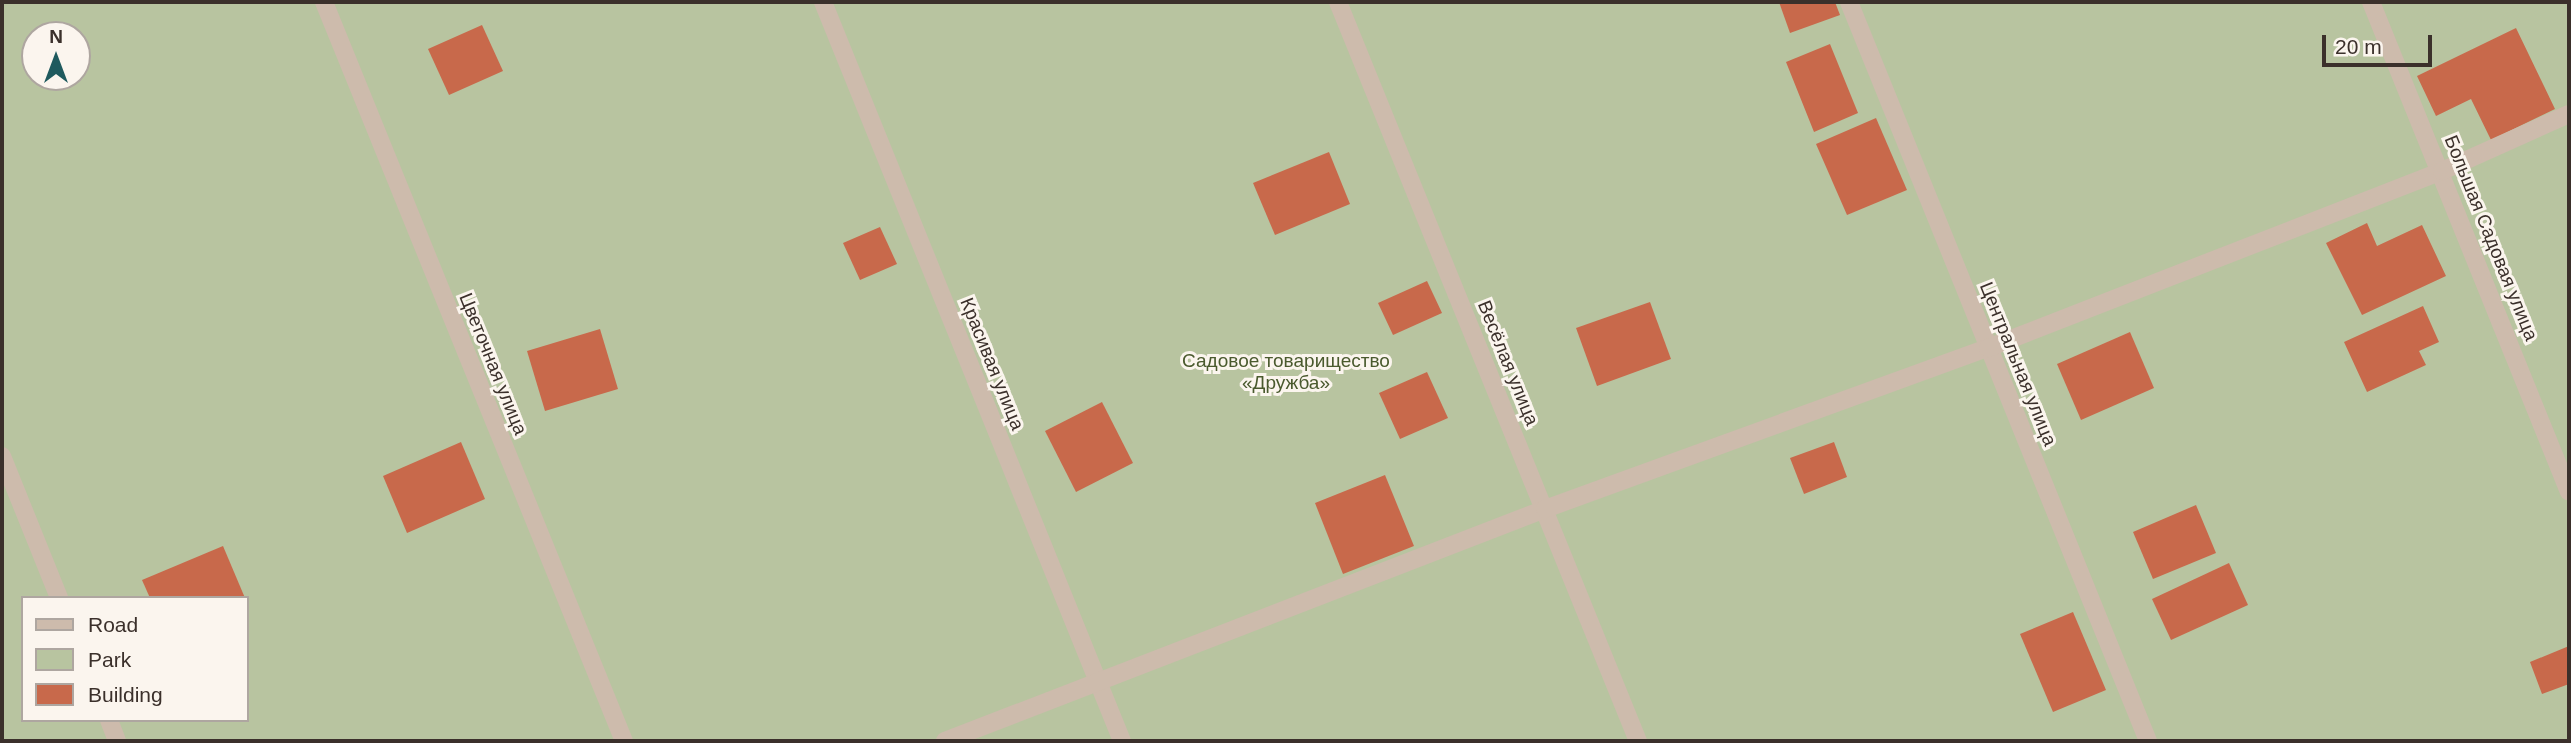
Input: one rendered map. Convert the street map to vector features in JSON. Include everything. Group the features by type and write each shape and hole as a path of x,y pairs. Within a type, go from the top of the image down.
{"street":[{"name":"Цветочная улица","path":"324,2 624,741"},
{"name":"Красивая улица","path":"822,2 1122,741"},
{"name":"Весёлая улица","path":"1338,2 1639,741"},
{"name":"Центральная улица","path":"1849,2 2148,741"},
{"name":"Большая Садовая улица","path":"2371,2 2442,171 2569,492"},
{"path":"944,741 1545,509 1988,348 2442,171 2569,114"},
{"path":"2,456 58,596"},
{"path":"110,722 117,741"}],"green space":[{"name":"Садовое товарищество «Дружба»","path":"2,2 2569,2 2569,741 2,741"}],"building":[{"path":"1779,2 1835,2 1840,15 1790,33"},
{"path":"482,25 503,71 449,95 428,49"},
{"path":"2516,28 2555,109 2491,140 2471,99 2436,116 2417,76"},
{"path":"1830,44 1858,113 1814,132 1786,62"},
{"path":"1876,118 1907,190 1847,215 1816,144"},
{"path":"1329,152 1350,204 1275,235 1253,183"},
{"path":"2367,223 2377,246 2422,225 2446,276 2362,315 2326,243"},
{"path":"880,227 897,264 860,280 843,243"},
{"path":"1427,281 1442,313 1393,335 1378,303"},
{"path":"1650,302 1671,359 1597,386 1576,328"},
{"path":"2423,306 2439,342 2419,351 2426,365 2367,392 2344,342"},
{"path":"600,329 618,389 545,411 527,351"},
{"path":"2130,332 2154,388 2081,420 2057,364"},
{"path":"1427,372 1448,418 1400,439 1379,393"},
{"path":"1102,402 1133,463 1076,492 1045,431"},
{"path":"461,442 485,499 407,533 383,476"},
{"path":"1834,442 1847,477 1804,494 1790,458"},
{"path":"1385,475 1414,546 1343,574 1315,503"},
{"path":"2196,505 2216,553 2153,579 2133,532"},
{"path":"223,546 244,596 149,596 142,580"},
{"path":"2229,563 2248,605 2171,640 2152,599"},
{"path":"2073,612 2106,690 2053,712 2020,634"},
{"path":"2569,646 2569,684 2542,694 2530,662"}]}
